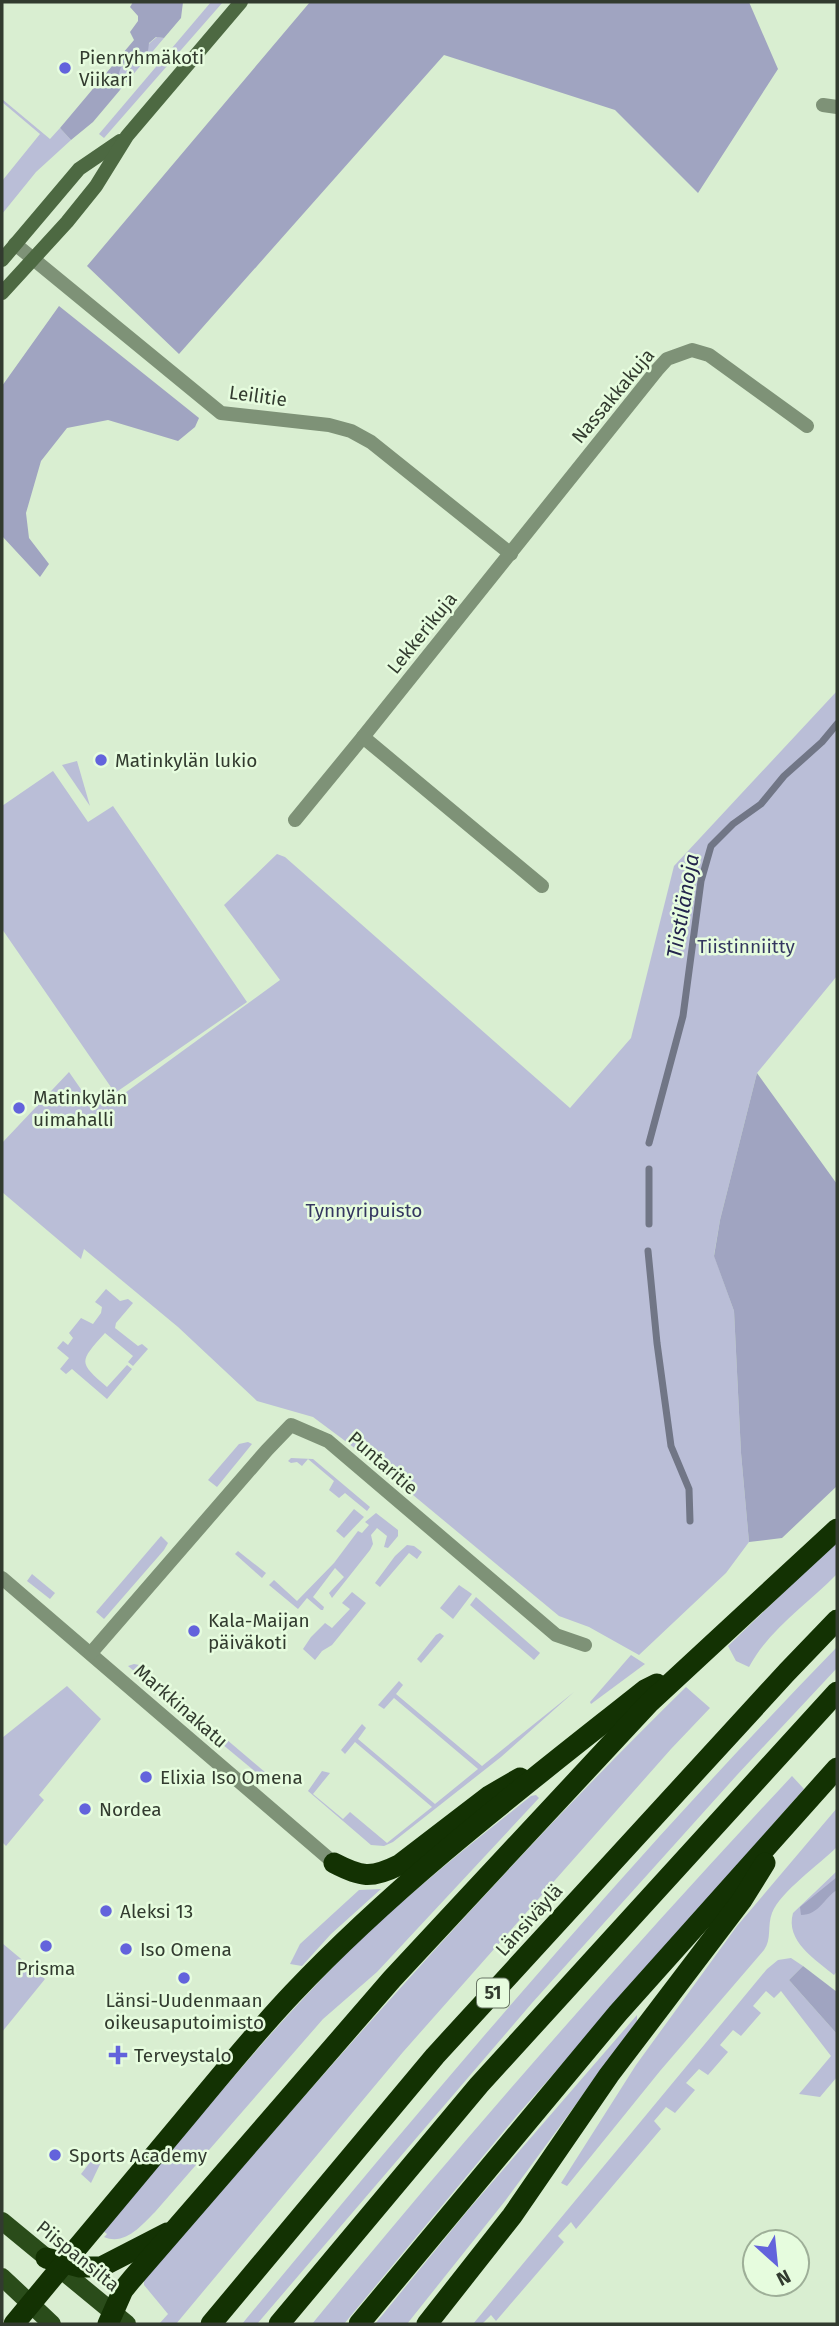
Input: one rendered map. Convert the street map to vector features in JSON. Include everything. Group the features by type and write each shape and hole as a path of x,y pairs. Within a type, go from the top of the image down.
{"highway":[{"path":"117,2319 123,2290 392,1979 649,1703 837,1529"},
{"name":"Länsiväylä","path":"211,2324 435,2056 837,1620"},
{"path":"14,2324 228,2066 293,1993 352,1934 426,1869 645,1690 684,1671"},
{"path":"279,2324 479,2085 837,1692"},
{"path":"334,1863 365,1876 388,1871 489,1796 565,1754"},
{"path":"359,2324 618,2013 837,1768"},
{"path":"428,2324 512,2216 609,2075 742,1900 797,1814"},
{"path":"46,2258 75,2273 101,2267 176,2230"}],"main road":[{"path":"2,293 34,260 96,186 127,136 241,2"},
{"path":"2,260 79,169 127,136"},
{"name":"Piispansilta","path":"7,2226 46,2258"},
{"name":"Piispansilta","path":"75,2273 117,2319"},
{"path":"2,2277 47,2319"}],"street":[{"name":"Leilitie","path":"15,244 221,413 329,425 351,431 371,442 511,554"},
{"name":"Nassakkakuja","path":"511,554 657,370 667,359 677,354 692,350 709,355 807,426"},
{"name":"Lekkerikuja","path":"295,820 511,554"},
{"path":"363,737 542,886"},
{"name":"Puntaritie","path":"91,1653 291,1425 328,1441 556,1635 585,1645"},
{"name":"Markkinakatu","path":"2,1578 334,1863"}],"green space":[{"path":"211,2 223,2 104,138 99,134"},
{"path":"157,37 164,38 120,90 118,76 121,67"},
{"path":"2,99 50,139 60,128 71,140 36,172 2,214 2,181 40,134 2,102"},
{"name":"Tynnyripuisto","path":"837,691 837,976 757,1073 720,1220 714,1255 734,1311 741,1453 749,1542 726,1573 639,1655 589,1627 559,1616 372,1461 313,1417 257,1401 178,1327 84,1249 81,1259 2,1192 2,1143 69,1072 94,1108 115,1093 118,1098 280,980 224,905 277,854 285,857 570,1108 631,1038 674,866"},
{"path":"77,761 90,806 62,765"},
{"path":"53,771 88,822 113,806 247,1002 115,1093 2,929 2,806"},
{"path":"106,1289 120,1301 128,1299 133,1303 116,1323 115,1328 138,1346 142,1344 148,1349 133,1366 128,1362 133,1356 105,1333 90,1350 85,1362 87,1367 107,1387 127,1365 132,1369 107,1399 72,1369 66,1374 60,1369 69,1358 57,1348 63,1341 68,1345 73,1338 69,1333 81,1318 93,1324 102,1307 95,1302"},
{"path":"239,1444 252,1444 217,1487 208,1480"},
{"path":"291,1458 313,1459 370,1507 367,1511 345,1493 339,1498 329,1490 334,1481 308,1459 302,1466 288,1461"},
{"path":"354,1509 364,1517 344,1538 336,1531"},
{"path":"376,1513 398,1530 398,1536 388,1548 384,1547 387,1536 377,1528 371,1535 373,1544 370,1550 332,1598 329,1593 344,1577 335,1568 313,1597 324,1607 323,1610 307,1598 298,1609 269,1585 274,1580 297,1601 334,1563 358,1531 362,1533 369,1525 365,1522"},
{"path":"161,1536 168,1543 164,1550 104,1619 96,1612"},
{"path":"837,1541 837,1574 778,1629 757,1653 749,1667 736,1661 728,1646"},
{"path":"407,1545 422,1552 417,1559 409,1553 380,1587 375,1583"},
{"path":"238,1551 266,1573 262,1578 235,1554"},
{"path":"32,1574 55,1593 50,1599 27,1581"},
{"path":"459,1585 472,1594 453,1619 440,1608"},
{"path":"352,1592 366,1603 332,1645 322,1651 315,1660 303,1649 325,1623 332,1628 350,1609 342,1603"},
{"path":"476,1597 540,1653 534,1660 470,1605"},
{"path":"440,1633 444,1636 421,1663 417,1659"},
{"path":"837,1647 837,1668 532,2003 257,2324 242,2324 532,1980 682,1811"},
{"path":"631,1655 645,1664 591,1704 590,1702"},
{"path":"139,1665 273,1779 269,1783 128,1666"},
{"path":"399,1681 403,1685 396,1694 482,1766 574,1692 501,1757 393,1842 384,1846 371,1845 308,1791 322,1771 330,1773 313,1794 343,1819 350,1812 387,1843 432,1807 355,1742 345,1754 341,1750 362,1724 366,1728 358,1739 435,1804 478,1769 394,1698 384,1709 378,1705"},
{"path":"67,1686 101,1719 39,1795 44,1800 6,1846 2,1842 2,1738"},
{"path":"686,1687 710,1708 403,2052 176,2324 159,2324 168,2314 144,2285 144,2280 342,2053 477,1904 545,1830"},
{"path":"792,1776 804,1789 519,2113 344,2324 312,2324 548,2046"},
{"path":"536,1795 539,1798 377,1972 323,2019 155,2212 139,2228 126,2236 119,2239 104,2237 107,2234 103,2231 218,2095 337,1963 432,1876 531,1796"},
{"path":"837,1808 837,1847 776,1905 764,1950 660,2071 567,2186 561,2183 636,2065 737,1926"},
{"path":"837,1871 837,1971 834,1975 797,1941 792,1923 793,1913"},
{"path":"381,1889 331,1934 302,1966 290,1964 300,1944 359,1890"},
{"path":"2,1943 45,1979 2,2032"},
{"path":"791,1958 803,1966 789,1980 837,2034 837,2077 820,2097 799,2094 831,2056 781,1991 774,1998 766,1991 753,2006 761,2013 741,2036 733,2030 720,2045 728,2052 708,2075 699,2069 686,2083 695,2090 675,2113 666,2107 654,2121 661,2129 576,2229 571,2222 558,2236 564,2242 496,2321 491,2315 482,2324 473,2324 767,1969 778,1960"},
{"path":"637,2015 637,2021 505,2201 407,2324 375,2324 469,2209"},
{"path":"98,2152 104,2156 91,2183 81,2174"}],"shaded area":[{"path":"133,2 183,2 181,18 164,38 156,37 149,43 148,51 128,59 120,69 120,90 93,122 71,140 60,128 134,40 130,32 138,21 138,16 130,7"},
{"path":"310,2 749,2 778,69 698,193 615,110 444,55 179,354 87,266"},
{"path":"59,306 199,418 195,427 178,441 108,420 67,428 41,461 26,513 29,538 49,564 40,577 2,536 2,386"},
{"path":"757,1073 837,1184 837,1486 782,1538 749,1542 741,1453 734,1311 714,1256 720,1220"},
{"path":"837,1877 837,1890 817,1909 801,1915 800,1907"},
{"path":"803,1966 837,1992 837,2034 789,1980"}],"waterway":[{"name":"Tiistilänoja","path":"649,1143 683,1016 701,881 711,846 733,824 761,804 784,776 822,742 837,724"},
{"name":"Tiistilänoja","path":"649,1169 649,1224"},
{"name":"Tiistilänoja","path":"648,1251 671,1446 689,1489 690,1521"}],"place":[{"name":"Pienryhmäkoti Viikari","path":"65,68"},
{"name":"Matinkylän lukio","path":"101,760"},
{"name":"Matinkylän uimahalli","path":"19,1108"},
{"name":"Kala-Maijan päiväkoti","path":"194,1631"},
{"name":"Elixia Iso Omena","path":"146,1777"},
{"name":"Nordea","path":"85,1809"},
{"name":"Aleksi 13","path":"106,1911"},
{"name":"Prisma","path":"46,1946"},
{"name":"Iso Omena","path":"126,1949"},
{"name":"Länsi-Uudenmaan oikeusaputoimisto","path":"184,1978"},
{"name":"Terveystalo","path":"118,2055"},
{"name":"Sports Academy","path":"55,2155"}],"park label":[{"name":"Tiistinniitty","path":"746,946"}]}
